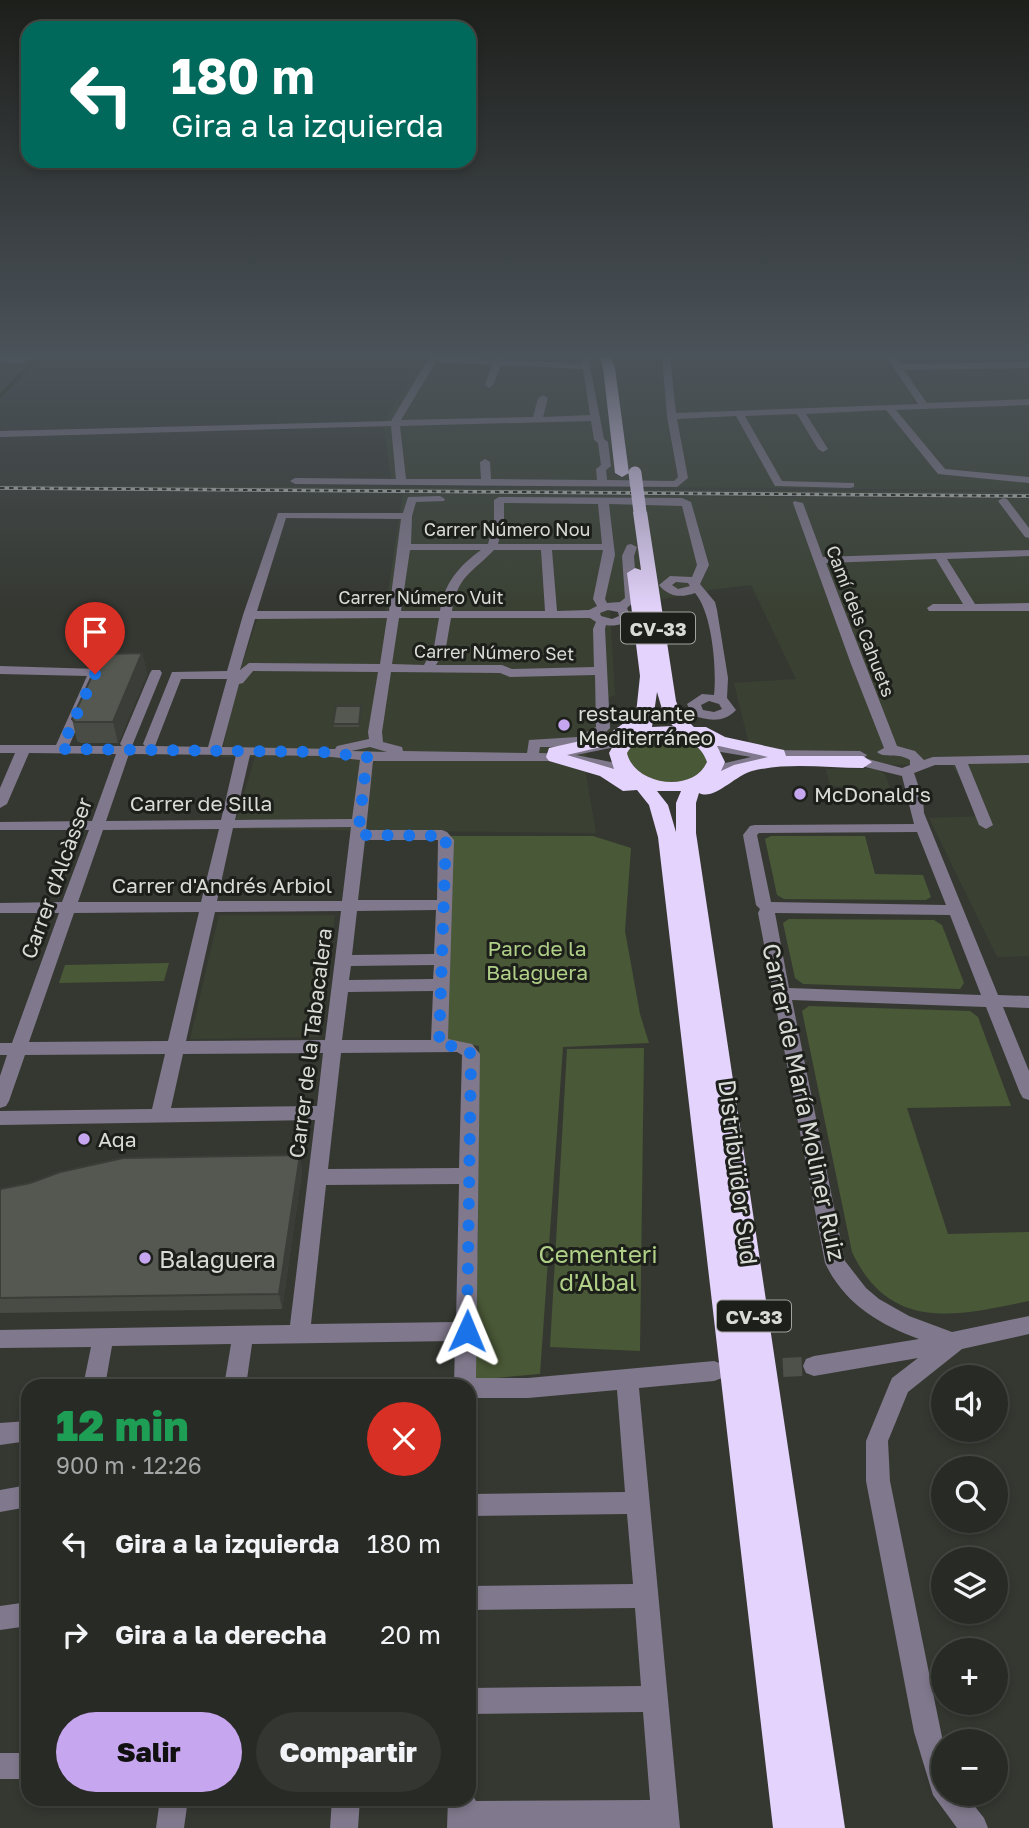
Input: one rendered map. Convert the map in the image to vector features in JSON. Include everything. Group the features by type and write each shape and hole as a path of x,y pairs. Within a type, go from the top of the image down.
{"highway":[{"name":"CV-33","path":"623,441 629,473"},
{"name":"CV-33","path":"626,441 638,544 645,656 657,687 673,716 701,741 716,762 704,777 667,787 640,781 621,768 617,759 618,749 633,737 648,715 657,687 662,650 638,544"},
{"path":"555,754 622,734 657,687 710,737 730,745 778,754"},
{"path":"633,737 667,730 701,741"},
{"path":"555,754 597,768 619,779 677,835 706,793 723,775 732,771 796,761 863,762"},
{"name":"Distribuïdor Sud","path":"704,777 686,803 677,835 790,1828"},
{"name":"Distribuïdor Sud","path":"640,781 677,835 827,1828"}],"street":[{"path":"397,441 401,482"},
{"path":"602,441 606,466 601,469 603,485"},
{"path":"295,481 603,485 681,483 683,478 676,441"},
{"path":"755,441 779,484 850,485"},
{"path":"818,441 823,449"},
{"path":"917,441 942,472 1029,480"},
{"path":"485,462 486,484"},
{"path":"214,750 249,615 282,515 407,516 412,499 440,499"},
{"path":"428,668 441,646 452,586 493,547 498,537 499,500 678,501 687,504 689,581 708,604 722,678 720,699"},
{"path":"533,752 534,743 565,743 583,739 603,728 598,629 603,612 599,599 609,555 603,501"},
{"path":"1003,501 1029,535"},
{"name":"Camí dels Cahuets","path":"798,503 898,762 906,799 920,821 1029,1093"},
{"name":"Carrer de la Tabacalera","path":"299,1334 359,829 370,748 405,547 407,516"},
{"path":"603,612 624,605 631,599 628,556 638,544 657,572 689,581 713,605 708,604"},
{"name":"Carrer Número Nou","path":"405,547 608,547"},
{"path":"546,547 551,614"},
{"path":"819,559 1029,553"},
{"path":"939,556 971,607"},
{"path":"662,650 664,644 660,604 663,597 689,581"},
{"path":"933,608 1029,607"},
{"name":"Carrer Número Vuit","path":"249,615 603,612 633,630 639,649 645,656"},
{"name":"Carrer Número Set","path":"233,678 239,680 249,667 502,669 510,673 601,671"},
{"path":"0,670 90,670 95,673 61,749"},
{"name":"Carrer d'Alcàsser","path":"0,1101 9,1049 68,908 97,824 156,673"},
{"path":"150,744 176,676 233,678"},
{"path":"0,748 126,747 322,752 370,748 555,754 587,750 633,737"},
{"path":"701,741 744,752 898,762 1029,759"},
{"path":"370,748 533,752 621,768"},
{"path":"0,804 24,749"},
{"path":"160,1115 244,751"},
{"path":"704,777 735,763 777,759 825,758 898,762 999,759"},
{"path":"960,761 986,825"},
{"name":"Carrer de María Moliner Ruiz","path":"920,821 755,829 750,835 764,905 771,908 766,913 835,1263 844,1279 860,1297 883,1314 954,1342"},
{"name":"Carrer de Silla","path":"0,826 228,823 446,836 445,905"},
{"path":"439,1046 445,905"},
{"name":"Carrer d'Andrés Arbiol","path":"0,908 445,905"},
{"path":"771,908 956,910"},
{"path":"343,961 442,959"},
{"path":"340,986 441,985"},
{"path":"782,994 1029,1002"},
{"path":"9,1049 463,1046 469,1050 467,1379"},
{"path":"0,1118 325,1113"},
{"path":"317,1177 469,1176"},
{"path":"814,1366 954,1342 1029,1325"},
{"path":"0,1339 467,1331"},
{"path":"236,1379 243,1335"},
{"path":"95,1379 103,1337"},
{"path":"931,1745 880,1494 877,1441 900,1385 954,1342"},
{"path":"476,1387 528,1388 713,1371"},
{"path":"462,1814 665,1821 627,1379"},
{"path":"0,1434 21,1432"},
{"path":"0,1501 21,1497"},
{"path":"476,1505 638,1503"},
{"path":"476,1598 646,1595"},
{"path":"0,1618 21,1615"},
{"path":"476,1702 655,1699"},
{"path":"0,1766 21,1766"},
{"path":"170,1828 173,1806"},
{"path":"344,1828 346,1806"},
{"path":"957,1806 974,1828"}],"shaded area":[{"path":"386,441 1029,441 1029,490 392,485"},
{"path":"0,485 1029,492 1029,498 0,489"},
{"path":"403,494 1029,499 1029,956 997,957 929,818 983,816 952,765 772,764 749,744 734,683 796,679 751,585 702,591 610,610 615,695 606,698 612,735 587,743 586,774 596,833 233,829 255,757 221,757 240,670 258,617 384,617"},
{"path":"826,769 876,769 885,774 891,791 846,791 845,787 830,786"},
{"path":"219,915 335,915 319,1037 190,1039"}],"green space":[{"path":"669,735 697,746 708,761 705,768 693,778 677,783 661,783 647,778 625,763 626,748 643,737"},
{"name":"Parc de la Balaguera","path":"451,836 593,836 631,848 625,931 640,1014 649,1043 563,1047 540,1374 472,1379 478,1235 479,1046 444,1041"},
{"path":"771,836 865,836 875,874 923,875 931,897 926,900 784,899 777,895 765,839"},
{"path":"789,919 934,920 942,925 964,983 960,989 803,984 795,978 783,923"},
{"path":"169,963 164,981 59,983 65,965"},
{"path":"809,1006 970,1011 978,1017 1011,1106 907,1108 948,1234 1029,1232 1029,1301 976,1311 928,1312 906,1307 886,1296 868,1278 852,1252 802,1011"},
{"name":"Cementeri d'Albal","path":"644,1048 640,1351 550,1347 567,1049"}],"building":[{"path":"142,653 113,722 75,722 72,719 101,656"},
{"path":"336,706 361,706 359,724 333,724"},
{"name":"Balaguera","path":"300,1155 279,1294 0,1298 0,1189 123,1158"}],"tunnel":[{"path":"754,1369 814,1366"}],"railway":[{"path":"0,488 1029,496"}],"place":[{"name":"restaurante Mediterráneo","path":"564,725"},
{"name":"McDonald's","path":"800,794"},
{"name":"Aqa","path":"84,1139"},
{"name":"Balaguera","path":"145,1258"}],"route":[{"path":"95,674 61,749 322,752 367,757 358,835 446,836 439,1046 463,1046 471,1054 467,1331"}]}
